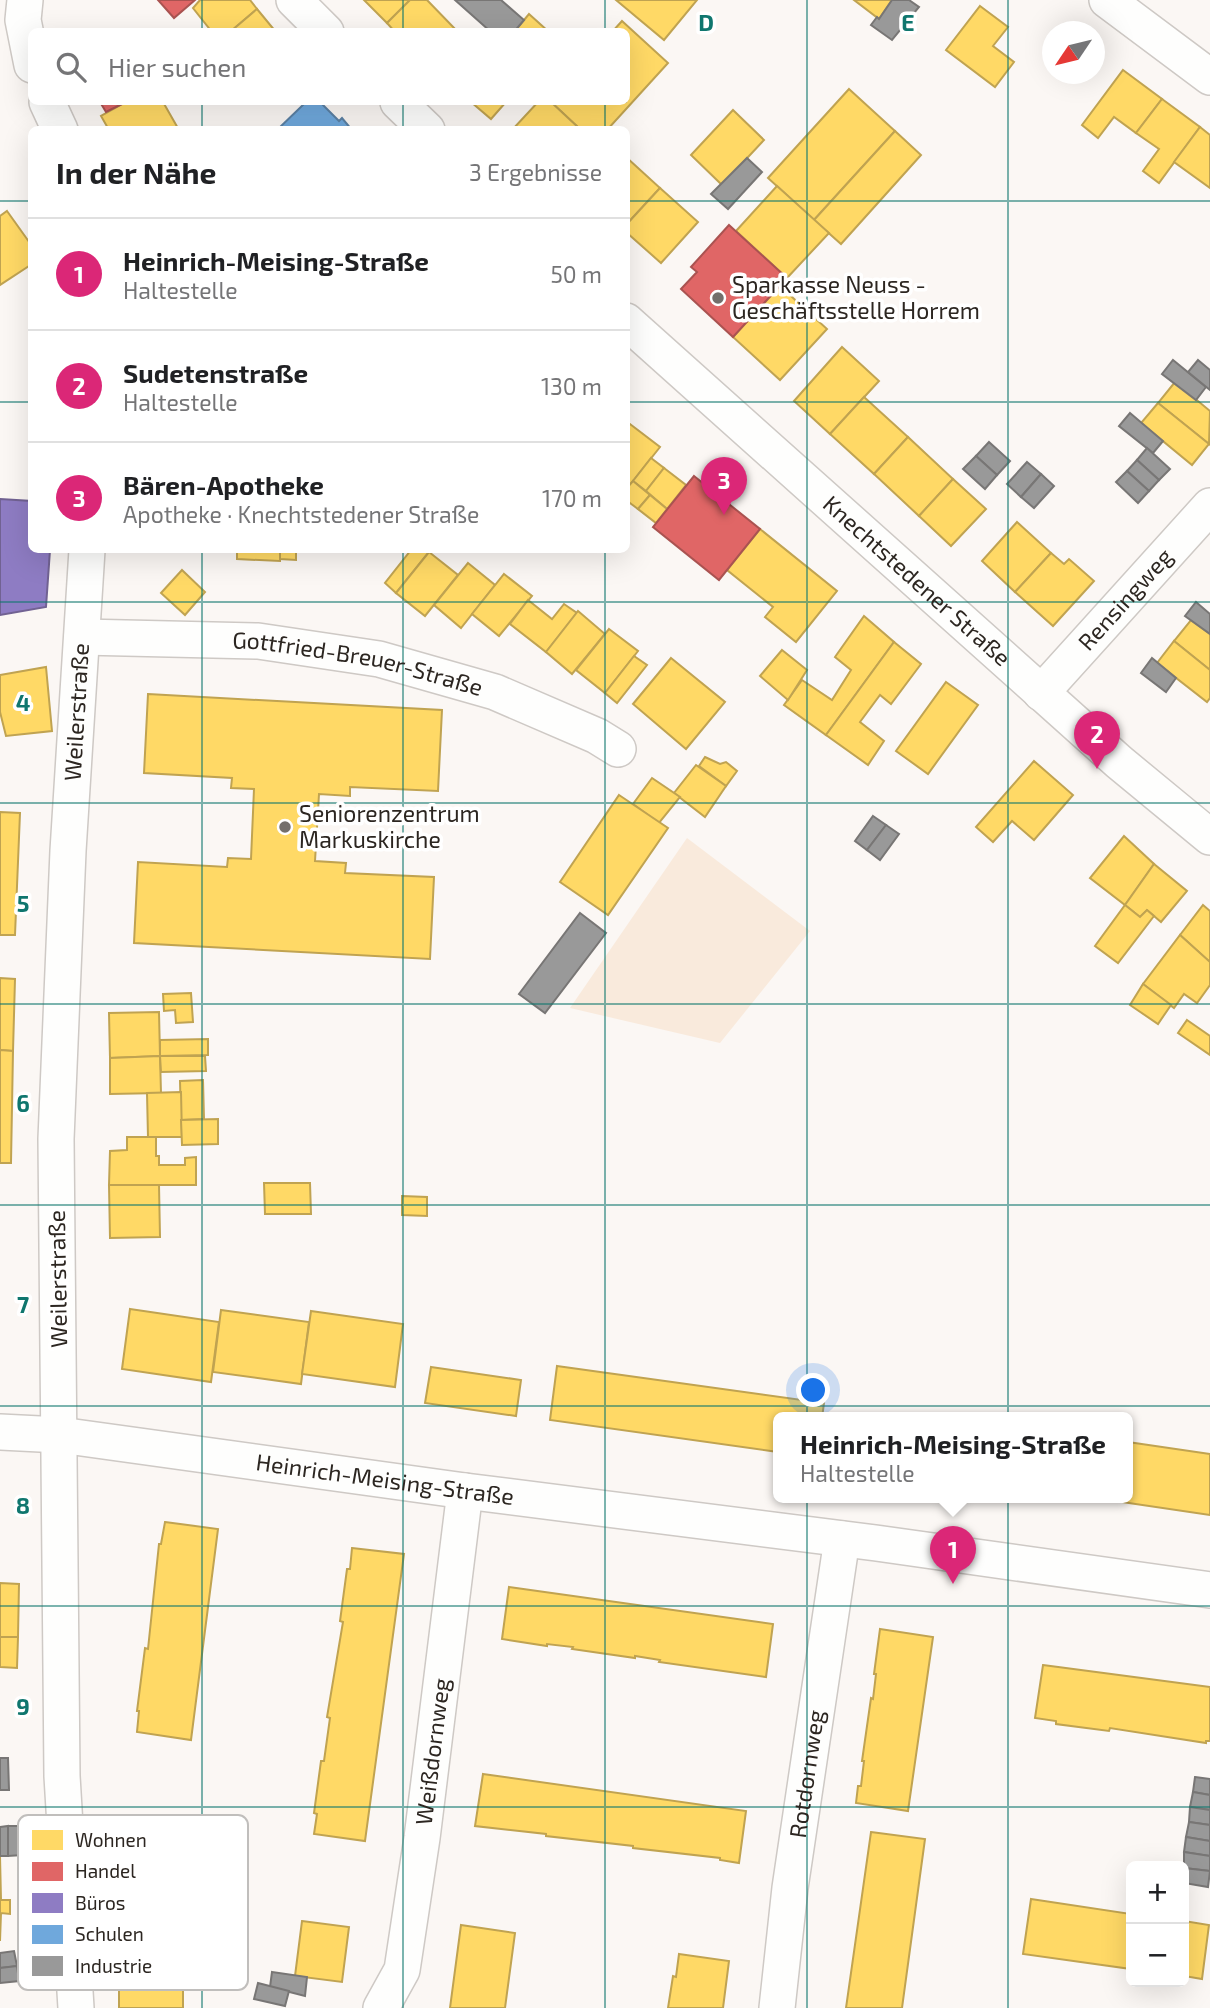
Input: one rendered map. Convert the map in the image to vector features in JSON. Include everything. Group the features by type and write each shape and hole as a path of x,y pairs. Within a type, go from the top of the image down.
{"street":[{"path":"24,0 23,20 28,46"},
{"path":"294,0 322,28"},
{"path":"1108,0 1210,77"},
{"path":"0,58 28,66"},
{"path":"48,105 58,126"},
{"path":"401,105 423,126"},
{"name":"Knechtstedener Straße","path":"630,325 1119,762 1210,837"},
{"name":"Rensingweg","path":"1041,693 1210,506"},
{"name":"Weilerstraße","path":"64,1815 56,1139 68,851 87,553"},
{"name":"Gottfried-Breuer-Straße","path":"83,628 258,641 379,659 495,692 597,736 618,749"},
{"name":"Heinrich-Meising-Straße","path":"0,1432 60,1435 1210,1590"},
{"name":"Weißdornweg","path":"381,2008 401,1970 422,1838 465,1491"},
{"name":"Rotdornweg","path":"777,2008 790,1888 842,1539"},
{"name":"Weilerstraße","path":"75,1990 76,2008"}],"shaded area":[{"path":"687,838 810,931 720,1043 570,1008"}],"building: Wohnen":[{"path":"200,0 250,0 257,9 235,28 209,28 193,8"},
{"path":"364,0 410,0 387,23"},
{"path":"410,0 427,0 454,28 391,28 387,23"},
{"path":"616,0 697,0 664,40"},
{"path":"854,0 892,0 879,19"},
{"path":"980,6 1008,27 993,46 1014,62 995,87 946,50"},
{"path":"257,9 273,28 235,28"},
{"path":"529,14 545,28 517,28"},
{"path":"622,21 630,28 616,28"},
{"path":"630,28 668,63 630,105"},
{"path":"1123,70 1162,99 1136,133 1114,117 1098,138 1082,125"},
{"path":"849,89 895,131 814,220 768,178"},
{"path":"1162,99 1200,127 1159,183 1143,171 1159,149 1136,133"},
{"path":"121,105 165,105 177,126 107,126 101,116"},
{"path":"475,105 503,105 491,119"},
{"path":"535,105 554,105 577,126 516,126"},
{"path":"554,105 630,105 611,126 577,126"},
{"path":"733,110 764,140 722,185 691,155"},
{"path":"1200,127 1210,135 1210,188 1174,162"},
{"path":"895,131 921,155 841,244 814,220"},
{"path":"630,161 660,188 630,221"},
{"path":"777,186 829,233 787,278 736,231"},
{"path":"660,188 698,222 661,263 630,236 630,221"},
{"path":"7,211 28,240 28,267 0,285 0,216"},
{"path":"780,286 827,329 780,380 733,337"},
{"path":"842,347 879,381 830,434 794,401"},
{"path":"1175,382 1210,411 1209,444 1158,403"},
{"path":"864,397 908,437 874,474 830,434"},
{"path":"1158,403 1209,444 1192,465 1141,423"},
{"path":"630,424 660,447 630,485"},
{"path":"908,437 953,479 919,516 874,474"},
{"path":"651,458 664,468 646,491 633,481"},
{"path":"664,468 686,485 667,509 646,491"},
{"path":"953,479 986,509 951,546 919,516"},
{"path":"633,481 650,495 638,509 630,503 630,484"},
{"path":"650,495 667,509 656,523 638,509"},
{"path":"1017,522 1051,553 1015,592 982,561"},
{"path":"760,529 837,591 796,642 765,617 773,607 727,570"},
{"path":"237,553 280,553 280,561 237,559"},
{"path":"280,553 296,553 296,560 280,559"},
{"path":"409,553 428,553 396,593 385,583"},
{"path":"428,553 458,575 425,616 396,593"},
{"path":"1051,553 1064,564 1069,559 1094,581 1053,626 1015,592"},
{"path":"468,563 495,585 461,628 434,605"},
{"path":"182,570 205,592 185,615 161,593"},
{"path":"504,574 532,596 499,636 472,614"},
{"path":"528,600 552,619 564,604 577,613 546,652 510,624"},
{"path":"578,611 605,634 572,674 546,652"},
{"path":"864,616 894,642 826,735 784,705 802,680 832,700 851,670 835,657"},
{"path":"1191,620 1210,634 1210,670 1174,641"},
{"path":"609,629 638,651 605,693 576,670"},
{"path":"1174,641 1210,670 1210,698 1207,702 1157,663"},
{"path":"894,642 921,664 891,704 880,695 860,722 884,741 868,765 826,735"},
{"path":"782,650 807,670 788,700 760,676"},
{"path":"634,656 647,665 617,703 605,693"},
{"path":"671,658 725,702 686,749 633,704"},
{"path":"46,667 52,731 6,736 0,712 0,675"},
{"path":"946,682 978,705 928,774 896,751"},
{"name":"Seniorenzentrum Markuskirche","path":"148,694 442,710 438,791 350,787 350,796 319,794 315,861 346,863 345,873 434,877 430,959 134,943 138,862 227,867 228,858 251,859 254,789 231,788 232,778 144,773"},
{"path":"705,757 720,764 726,762 737,771 726,786 699,766"},
{"path":"1034,761 1073,795 1034,840 1012,821 993,842 976,827"},
{"path":"696,765 726,786 705,817 674,793"},
{"path":"652,778 680,797 659,823 633,804"},
{"path":"619,795 668,828 608,915 560,882"},
{"path":"0,812 20,813 15,935 0,935"},
{"path":"1124,836 1154,864 1125,905 1090,878"},
{"path":"1154,864 1187,891 1161,922 1147,910 1140,917 1125,905"},
{"path":"1125,905 1140,917 1147,910 1154,916 1118,963 1095,946"},
{"path":"1203,905 1210,911 1210,962 1180,935"},
{"path":"1180,935 1210,962 1210,985 1197,1003 1184,994 1174,1008 1143,984"},
{"path":"0,978 15,979 13,1051 0,1050"},
{"path":"1143,984 1171,1005 1158,1024 1130,1005"},
{"path":"191,993 193,1022 176,1023 175,1010 164,1011 163,994"},
{"path":"159,1012 160,1056 110,1058 109,1013"},
{"path":"1187,1020 1210,1036 1210,1055 1178,1033"},
{"path":"208,1039 208,1055 160,1056 160,1040"},
{"path":"0,1050 13,1051 11,1163 0,1163"},
{"path":"160,1056 161,1093 110,1094 110,1058"},
{"path":"160,1056 205,1056 206,1071 161,1072"},
{"path":"203,1080 204,1119 181,1120 180,1081"},
{"path":"181,1092 182,1137 148,1137 147,1093"},
{"path":"218,1119 218,1144 182,1145 181,1120"},
{"path":"127,1137 156,1137 159,1165 185,1165 185,1158 196,1157 196,1185 109,1185 110,1151 127,1150"},
{"path":"264,1183 310,1183 311,1214 265,1214"},
{"path":"109,1185 159,1185 160,1237 110,1238"},
{"path":"402,1196 427,1197 427,1216 402,1215"},
{"path":"130,1309 219,1322 211,1382 122,1369"},
{"path":"221,1310 309,1322 301,1384 213,1372"},
{"path":"311,1311 403,1324 395,1387 302,1374"},
{"path":"557,1366 824,1403 823,1412 773,1412 773,1451 550,1420"},
{"path":"431,1367 521,1380 516,1416 425,1403"},
{"path":"1133,1443 1210,1454 1210,1515 1129,1503 1133,1503"},
{"path":"165,1522 218,1529 191,1740 137,1732 145,1648 148,1649 159,1544"},
{"path":"352,1548 404,1554 365,1841 314,1834 317,1814 314,1813 321,1761 324,1761 330,1718 327,1717"},
{"path":"0,1583 19,1584 18,1637 0,1637"},
{"path":"509,1587 773,1624 766,1677 572,1649 573,1647 502,1639"},
{"path":"880,1629 933,1637 908,1811 856,1803 858,1786 861,1786 871,1698 873,1699"},
{"path":"0,1637 18,1637 17,1668 0,1667"},
{"path":"1043,1665 1210,1687 1210,1741 1206,1743 1110,1728 1109,1731 1056,1724 1056,1721 1035,1718"},
{"path":"483,1774 746,1811 739,1863 720,1858 475,1826"},
{"path":"871,1832 925,1839 902,2008 846,2008"},
{"path":"0,1856 1,1900 10,1900 10,1914 1,1913 0,1941"},
{"path":"1031,1899 1126,1913 1126,1968 1023,1954"},
{"path":"302,1921 349,1927 342,1982 295,1976"},
{"path":"1189,1922 1209,1925 1202,1979 1189,1977"},
{"path":"461,1925 515,1933 505,2008 450,2008"},
{"path":"679,1954 729,1961 723,2008 668,2008"},
{"path":"119,1990 183,1990 183,2008 119,2008"}],"building: Handel":[{"path":"158,0 195,0 174,18"},
{"path":"102,105 120,105 106,112"},
{"path":"729,225 787,278 733,337 681,289 697,272 691,267"},
{"path":"694,476 760,529 719,580 653,527"}],"building: Büros":[{"path":"0,499 28,501 28,553 50,553 46,607 0,615"}],"building: Schulen":[{"path":"303,105 323,105 339,121 342,118 349,126 281,126"}],"building: Industrie":[{"path":"455,0 501,0 524,20 517,28 486,28"},
{"path":"892,0 909,0 919,7 892,40 871,25 877,17 879,19"},
{"path":"747,158 762,172 728,209 711,194"},
{"path":"1173,360 1206,387 1196,400 1162,374"},
{"path":"1198,360 1210,370 1210,390 1188,372"},
{"path":"1130,413 1163,441 1153,453 1119,426"},
{"path":"989,442 1010,461 997,475 976,456"},
{"path":"1147,448 1170,469 1159,480 1137,460"},
{"path":"976,456 997,475 985,489 963,469"},
{"path":"1137,460 1159,480 1149,491 1127,471"},
{"path":"1027,462 1041,474 1021,497 1007,484"},
{"path":"1127,471 1149,491 1138,503 1116,482"},
{"path":"1041,474 1054,486 1034,508 1021,497"},
{"path":"1196,602 1210,614 1210,634 1185,616"},
{"path":"1152,658 1176,678 1166,692 1141,673"},
{"path":"873,816 886,825 867,850 855,841"},
{"path":"886,825 899,834 880,860 867,850"},
{"path":"580,913 606,933 545,1013 519,994"},
{"path":"0,1758 8,1758 9,1790 0,1790"},
{"path":"1195,1777 1210,1779 1210,1795 1193,1792"},
{"path":"1193,1792 1210,1795 1210,1810 1190,1807"},
{"path":"1190,1807 1210,1810 1210,1825 1189,1822"},
{"path":"1189,1822 1210,1825 1210,1841 1186,1837"},
{"path":"8,1826 8,1856 0,1856 0,1827"},
{"path":"8,1826 18,1826 18,1855 8,1856"},
{"path":"1186,1837 1210,1841 1210,1856 1184,1852"},
{"path":"1184,1852 1210,1856 1210,1871 1189,1869 1189,1861 1184,1861"},
{"path":"1189,1869 1210,1871 1208,1887 1189,1884"},
{"path":"14,1951 17,1966 0,1968 0,1953"},
{"path":"17,1966 18,1981 0,1983 0,1968"},
{"path":"272,1972 307,1977 305,1996 270,1987"},
{"path":"258,1983 289,1991 285,2006 254,1999"}],"place":[{"name":"Sparkasse Neuss - Geschäftsstelle Horrem","path":"718,298"},
{"name":"Bären-Apotheke","path":"724,515"},
{"name":"Sudetenstraße","path":"1097,769"},
{"name":"Seniorenzentrum Markuskirche","path":"285,827"},
{"name":"Heinrich-Meising-Straße","path":"953,1584"}]}
